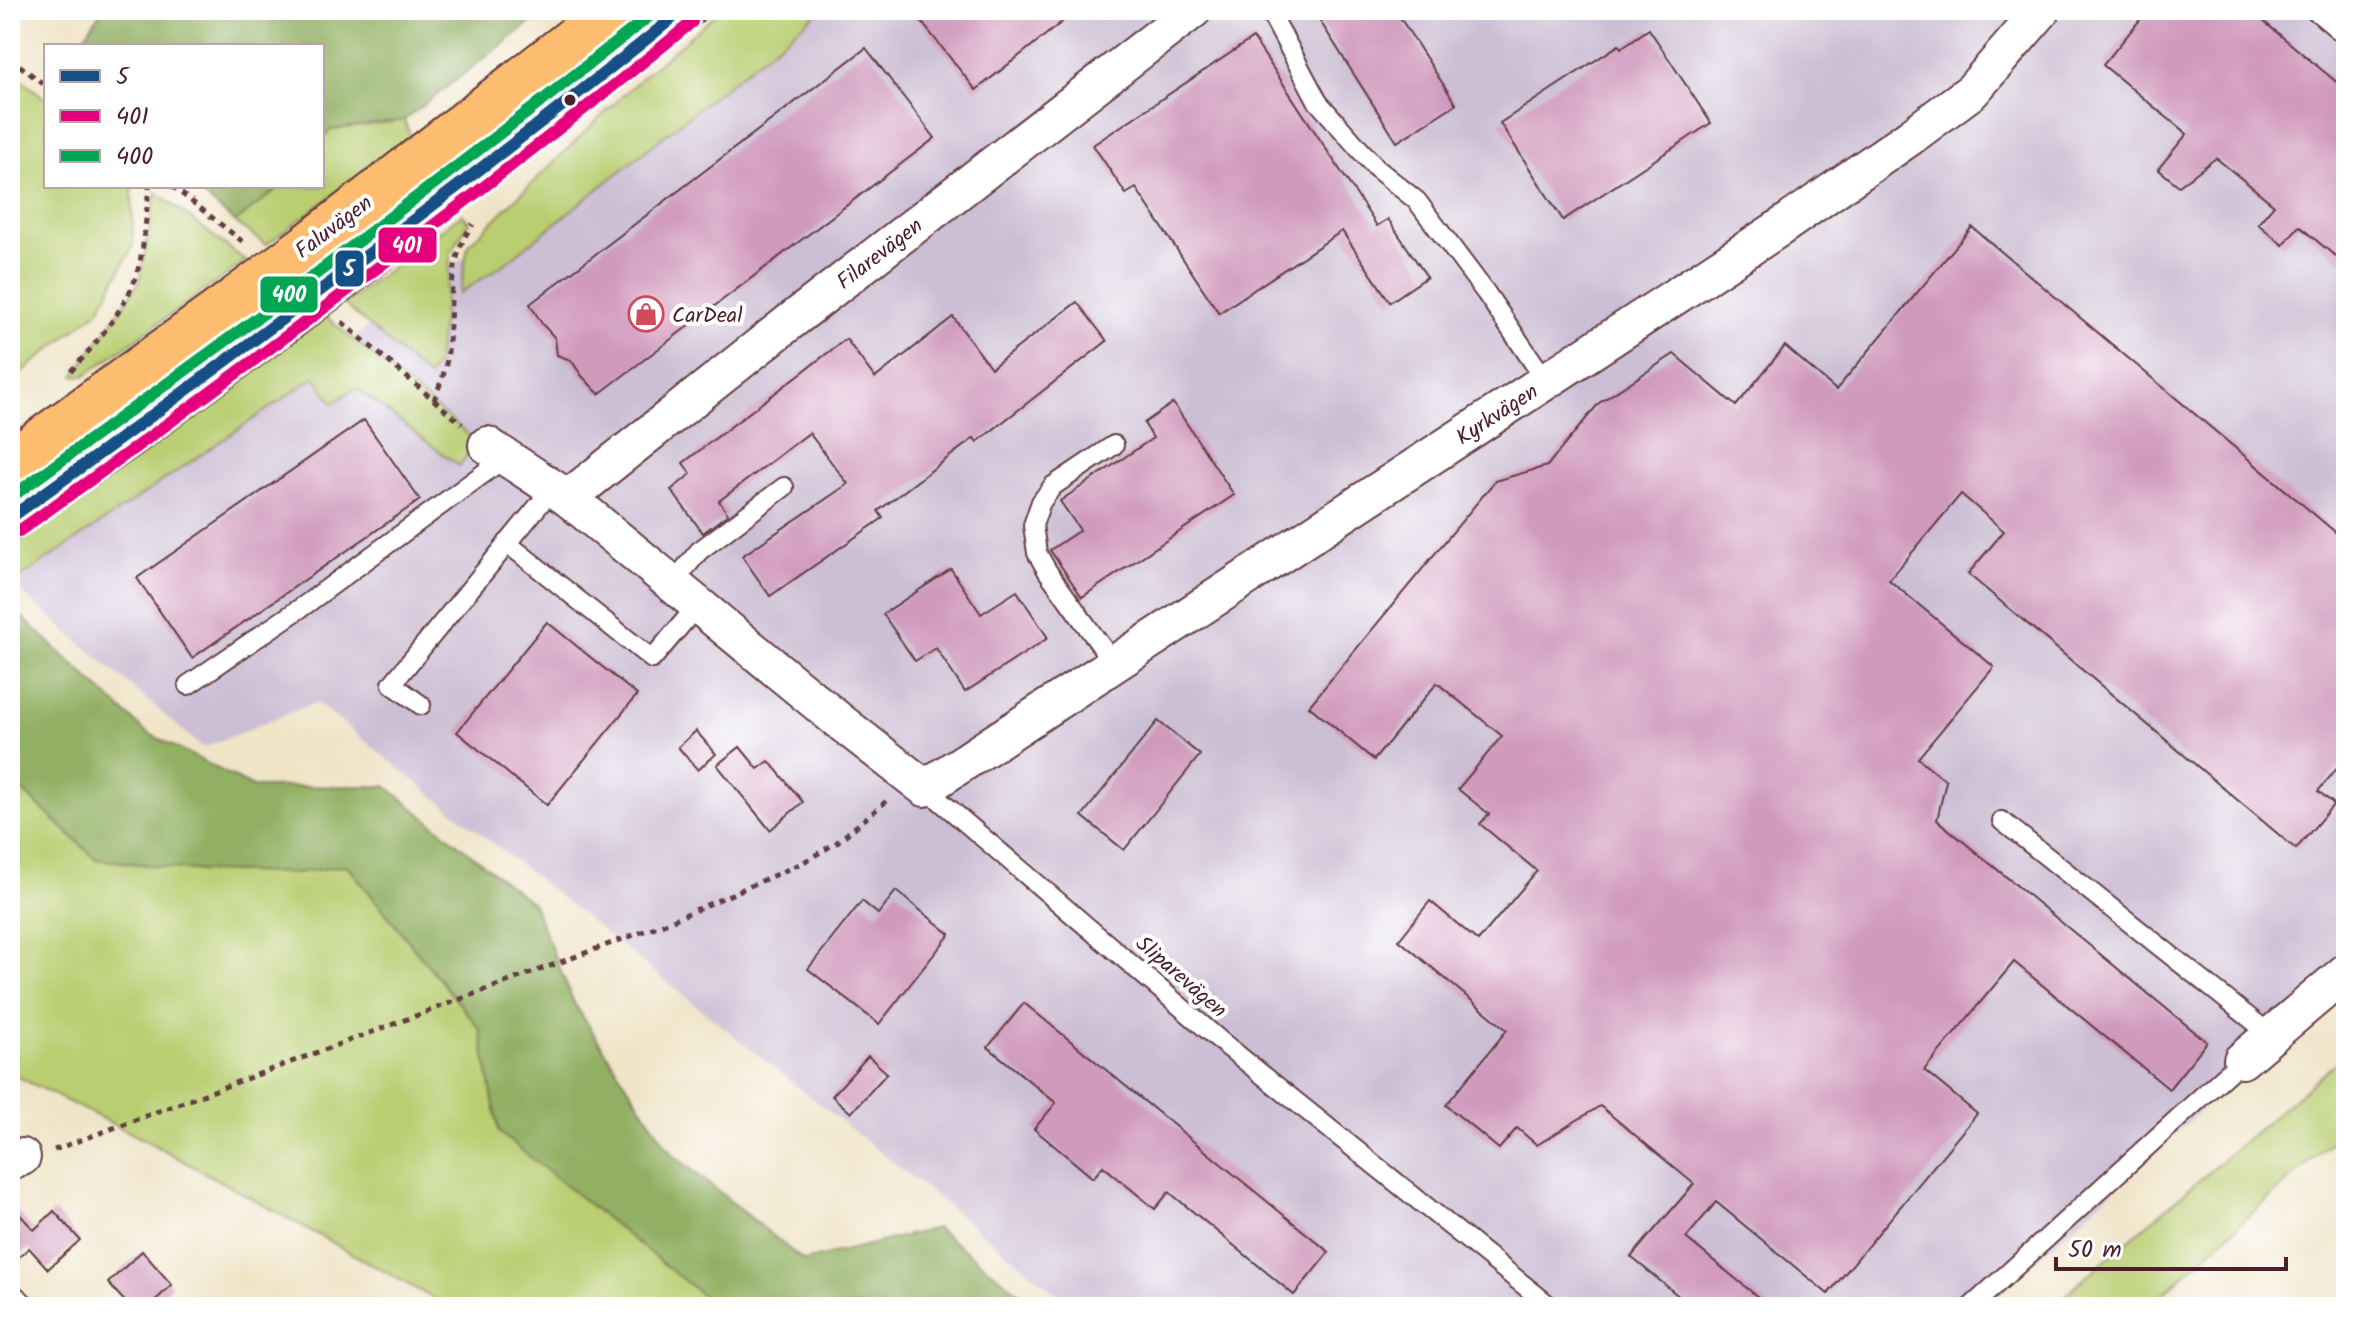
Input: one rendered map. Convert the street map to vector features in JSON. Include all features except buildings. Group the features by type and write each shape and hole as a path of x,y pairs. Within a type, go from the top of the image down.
{"highway":[{"name":"Faluvägen","path":"10,463 306,247 611,10"},
{"name":"Faluvägen","path":"10,518 281,323 607,72 682,10"}],"street":[{"name":"Filarevägen","path":"560,493 791,321 1193,10"},
{"name":"Kyrkvägen","path":"910,790 1114,664 1778,229 1972,91 2042,10"},
{"path":"497,451 560,493 686,594 838,720 910,790"},
{"path":"2242,1060 2346,972"}],"lane":[{"path":"1269,10 1318,102 1376,168 1417,201 1486,293 1546,381"},
{"path":"2315,10 2346,36"},
{"path":"1114,445 1053,486 1041,502 1033,525 1037,553 1048,572 1114,664"},
{"path":"188,685 305,605 497,451"},
{"path":"507,543 652,659 686,594 699,551 784,487"},
{"path":"421,705 392,684 507,543 560,493"},
{"name":"Sliparevägen","path":"910,790 1551,1307"},
{"path":"2002,821 2271,1035"},
{"path":"1971,1307 2242,1060"}],"path":[{"path":"10,58 44,84"},
{"path":"69,373 117,315 137,274 149,188"},
{"path":"434,400 446,365 456,255 476,220"},
{"path":"16,1160 67,1146 666,923 802,863 836,843 910,790"}],"shaded area":[{"path":"802,10 2346,10 2346,978 1985,1307 1074,1307 316,702 203,748 14,586"}],"green space":[{"path":"102,10 547,10 404,120 330,130 324,138 324,44 79,44"},
{"path":"721,10 821,10 507,262 460,293 468,245 642,77"},
{"path":"10,71 44,97 44,188 132,188 133,246 99,310 10,382 10,156 19,144 10,136"},
{"path":"404,120 411,137 266,245 235,222 278,188 324,188 324,138 330,130"},
{"path":"194,188 278,188 235,222"},
{"path":"156,192 246,261 84,376 74,376 139,283"},
{"path":"462,214 469,222 451,253 437,363 428,377 344,304"},
{"path":"325,316 477,442 459,466 356,388 333,403 315,377 10,585 10,538"},
{"path":"10,606 146,732 253,787 386,786 533,904 574,1003 671,1153 804,1261 936,1228 1038,1307 717,1307 499,1132 480,1029 347,865 296,873 202,871 96,859 10,779"},
{"path":"10,779 96,859 202,871 296,873 347,865 480,1029 499,1132 717,1307 449,1307 147,1141 10,1073"},
{"path":"2346,1054 2346,1129 2148,1307 2051,1307"}],"transit line":[{"name":"400","path":"10,498 282,300 657,10"},
{"name":"5","path":"10,518 347,270 682,10"},
{"name":"401","path":"19,531 412,241 581,112 692,22"}],"place":[{"name":"CarDeal","path":"646,314"}]}
